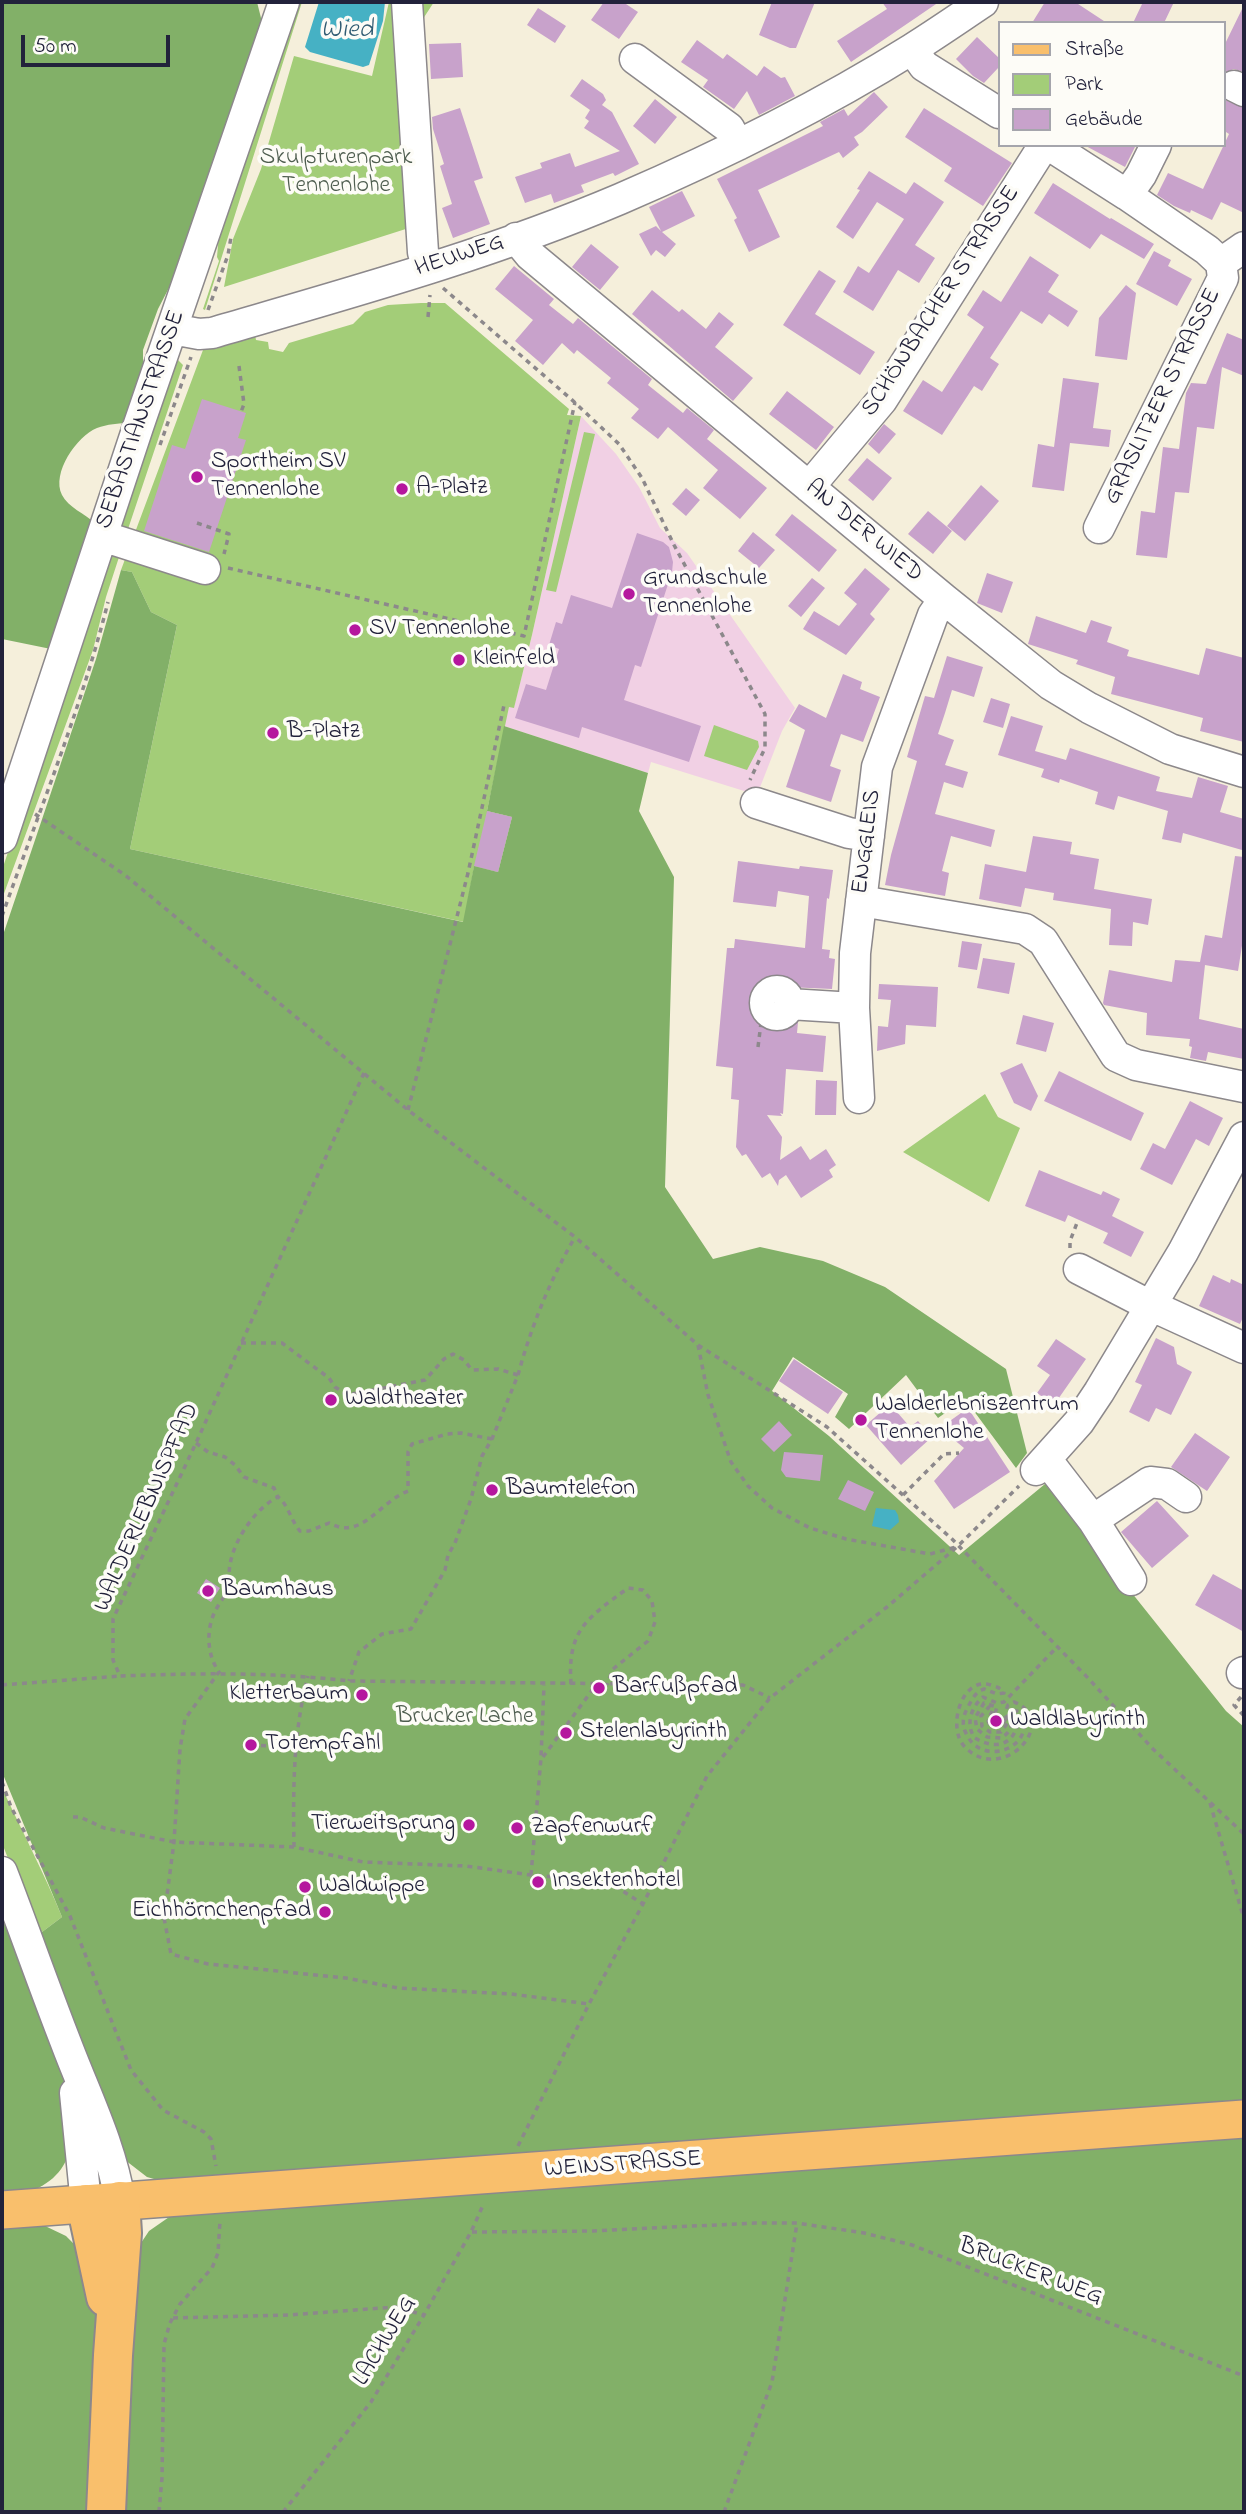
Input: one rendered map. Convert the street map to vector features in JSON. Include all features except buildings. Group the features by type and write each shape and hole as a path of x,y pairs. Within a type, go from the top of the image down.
{"highway":[{"path":"103,2202 122,2233 106,2512"}],"main road":[{"name":"WEINSTRASSE","path":"2,2210 496,2176 1244,2119"}],"street":[{"name":"SEBASTIANSTRASSE","path":"2,838 102,536 186,331 284,2"},
{"path":"407,2 423,252 428,273"},
{"name":"HEUWEG","path":"186,331 212,333 428,273 619,199 738,145 912,50 982,2"},
{"path":"912,50 924,66 998,112"},
{"path":"635,59 729,128 738,145"},
{"name":"SCHÖNBACHER STRASSE","path":"809,487 882,400 1046,147"},
{"name":"GRASLITZER STRASSE","path":"1050,147 1207,250 1233,255 1099,527"},
{"path":"1127,195 1155,147"},
{"name":"AN DER WIED","path":"516,238 530,256 1051,685 1089,708 1170,749 1244,772"},
{"path":"102,536 205,569"},
{"name":"ENGGLEIS","path":"859,1098 854,1008 855,953 880,755 933,615 944,599"},
{"path":"752,794 849,833 869,836"},
{"path":"861,901 1010,925 1035,934 1043,941 1116,1056 1136,1065 1244,1087"},
{"path":"778,1006 854,1008"},
{"path":"1131,1580 1093,1520 1041,1465 1079,1422 1217,1192 1244,1137"},
{"path":"1079,1269 1244,1348"},
{"path":"1093,1520 1150,1482 1167,1484 1186,1497"},
{"path":"2,1872 113,2163 103,2202"}],"path":[{"path":"158,452 186,331 228,255 231,235"},
{"path":"428,273 428,317"},
{"path":"428,273 619,444 642,478 674,545 765,714 765,748 752,794"},
{"path":"239,366 244,404 242,412"},
{"path":"205,569 220,566 524,636 575,402"},
{"path":"197,523 229,534 226,547"},
{"path":"2,916 40,816 95,653 109,599"},
{"path":"408,1110 468,873 504,705"},
{"path":"40,816 125,875 408,1110 575,1237 698,1345 827,1427 958,1546 1153,1749 1244,1834"},
{"path":"758,1047 762,1015 778,1006"},
{"name":"WALDERLEBNISPFAD","path":"120,1676 113,1660 113,1619 196,1443 363,1073"},
{"path":"349,1681 359,1652 382,1634 411,1629 446,1570 448,1555 471,1499 482,1456 492,1439 518,1375 525,1349 556,1271 575,1237"},
{"path":"241,1343 282,1343 347,1395 425,1380 444,1359 453,1354 464,1360 472,1370 498,1370 518,1375"},
{"path":"698,1345 708,1395 731,1462 748,1486 772,1508 810,1528 846,1539 930,1554 958,1546"},
{"path":"196,1443 208,1452 225,1457 244,1477 274,1488 292,1523 300,1531 309,1531 328,1522 335,1526 354,1527 365,1524 376,1510 396,1495 408,1491 408,1452 412,1444 461,1433 492,1439"},
{"path":"903,1495 944,1454 959,1453"},
{"name":"LACHWEG","path":"284,2512 371,2402 424,2315 471,2232 496,2176 513,2156 707,1776 770,1698 958,1546 1041,1465"},
{"path":"219,1672 211,1661 209,1643 212,1616 226,1592 231,1559 248,1525 264,1503 278,1497"},
{"path":"571,1684 569,1660 579,1630 628,1588 643,1590 652,1601 655,1622 652,1631 648,1640 612,1669 607,1685"},
{"path":"996,1719 1003,1715 1009,1721 1001,1732 990,1732 982,1726 981,1716 989,1707 993,1709 988,1721 990,1725 1000,1727 1005,1720 1003,1718 998,1724 992,1723 997,1707 984,1703 975,1718 977,1729 987,1737 1001,1738 1011,1729 1011,1718 1006,1710 1008,1705 1014,1702 1021,1704 1031,1721 1031,1734 1025,1745 1015,1753 991,1759 966,1749 960,1741 956,1720 958,1711 973,1686 980,1682 1001,1689 1004,1693 998,1694 984,1689 976,1692 963,1720 969,1740 974,1746 991,1752 1010,1748 1019,1740 1025,1728 1021,1712 1016,1709 1013,1712 1018,1724 1011,1739 997,1746 975,1738 969,1724 971,1714 980,1699 985,1697 997,1703 1004,1702 1057,1647"},
{"path":"219,1672 185,1719 164,1919 172,1954 208,1964 346,1978 398,1988 511,1994 589,2004"},
{"path":"2,1685 219,1672 349,1681 743,1685 770,1698"},
{"path":"294,1847 293,1759 299,1729 298,1712 307,1676"},
{"path":"1243,1679 1234,1705 1244,1716"},
{"path":"531,1875 544,1685"},
{"path":"541,1758 596,1685"},
{"path":"251,1745 296,1747"},
{"path":"2,1782 11,1807 70,1916 131,2070 163,2110 204,2132 211,2139 216,2168"},
{"path":"1209,1802 1244,1919"},
{"path":"73,1818 80,1817 104,1828 174,1842 294,1847 363,1862 466,1866 607,1881 643,1904"},
{"path":"159,2512 164,2344 180,2304 212,2267 218,2253 220,2221"},
{"path":"724,2512 772,2382 797,2223"},
{"name":"BRUCKER WEG","path":"471,2232 593,2231 797,2223 864,2233 912,2245 1244,2376"},
{"path":"173,2318 289,2315 396,2307 424,2315"}],"shaded area":[{"name":"Grundschule Tennenlohe","path":"581,416 616,454 639,487 660,528 687,553 795,708 782,731 757,795 651,762 648,773 504,726 509,707 514,707 532,635"}],"green space":[{"path":"2,2 257,2 263,26 185,257 158,309 143,350 143,373 129,422 89,432 74,447 63,466 60,476 62,495 72,507 95,523 51,649 2,639"},
{"path":"293,2 302,2 205,310 203,309 219,261 217,257 220,222"},
{"name":"Skulpturenpark Tennenlohe","path":"389,2 434,2 417,28 412,227 224,287 233,239 261,169 294,56 372,76"},
{"name":"SV Tennenlohe","path":"445,303 569,409 567,415 581,416 532,635 514,708 509,707 487,811 512,817 498,872 474,867 464,922 130,849 177,625 151,612 132,572 121,570 203,350 255,335 256,340 268,342 269,349 283,352 289,343 353,324 365,312 388,305"},
{"path":"178,360 183,365 126,535 119,529 174,364"},
{"path":"584,432 595,434 556,592 546,590"},
{"path":"110,548 121,551 93,650 2,899 2,870"},
{"name":"Brucker Lache","path":"121,570 132,572 151,612 177,625 130,849 463,922 474,866 498,872 512,817 487,811 504,726 648,773 639,811 674,877 665,1187 713,1259 760,1247 823,1261 885,1287 1006,1369 1027,1453 1016,1468 965,1399 938,1418 906,1375 849,1429 835,1417 848,1394 793,1357 772,1391 829,1436 959,1555 1045,1484 1226,1711 1244,1727 1244,2109 168,2183 147,2177 125,2160 38,1935 62,1917 2,1772 2,938 96,659"},
{"path":"714,725 758,741 759,747 747,770 704,756"},
{"path":"985,1094 998,1117 1020,1128 989,1202 903,1152"},
{"path":"2,1788 62,1917 38,1935 2,1843"},
{"path":"2,1899 64,2077 71,2109 72,2141 61,2169 50,2181 34,2190 2,2197"},
{"path":"1244,2128 1244,2512 119,2512 139,2246 149,2231 172,2215"},
{"path":"2,2223 43,2225 66,2236 75,2245 98,2288 96,2512 2,2512"}],"water":[{"name":"Wied","path":"319,2 385,2 383,21 369,65 363,67 310,52 305,47"},
{"path":"876,1508 895,1510 899,1522 890,1530 872,1526"}],"place":[{"name":"Sportheim SV Tennenlohe","path":"197,477"},
{"name":"A-Platz","path":"402,489"},
{"name":"Grundschule Tennenlohe","path":"629,594"},
{"name":"SV Tennenlohe","path":"355,630"},
{"name":"Kleinfeld","path":"459,660"},
{"name":"B-Platz","path":"273,733"},
{"name":"Waldtheater","path":"331,1400"},
{"name":"Walderlebniszentrum Tennenlohe","path":"861,1420"},
{"name":"Baumtelefon","path":"492,1490"},
{"name":"Baumhaus","path":"208,1591"},
{"name":"Barfußpfad","path":"599,1688"},
{"name":"Kletterbaum","path":"362,1695"},
{"name":"Waldlabyrinth","path":"996,1721"},
{"name":"Stelenlabyrinth","path":"566,1733"},
{"name":"Totempfahl","path":"251,1745"},
{"name":"Tierweitsprung","path":"469,1825"},
{"name":"Zapfenwurf","path":"517,1828"},
{"name":"Insektenhotel","path":"538,1882"},
{"name":"Waldwippe","path":"305,1887"},
{"name":"Eichhörnchenpfad","path":"325,1912"}]}
